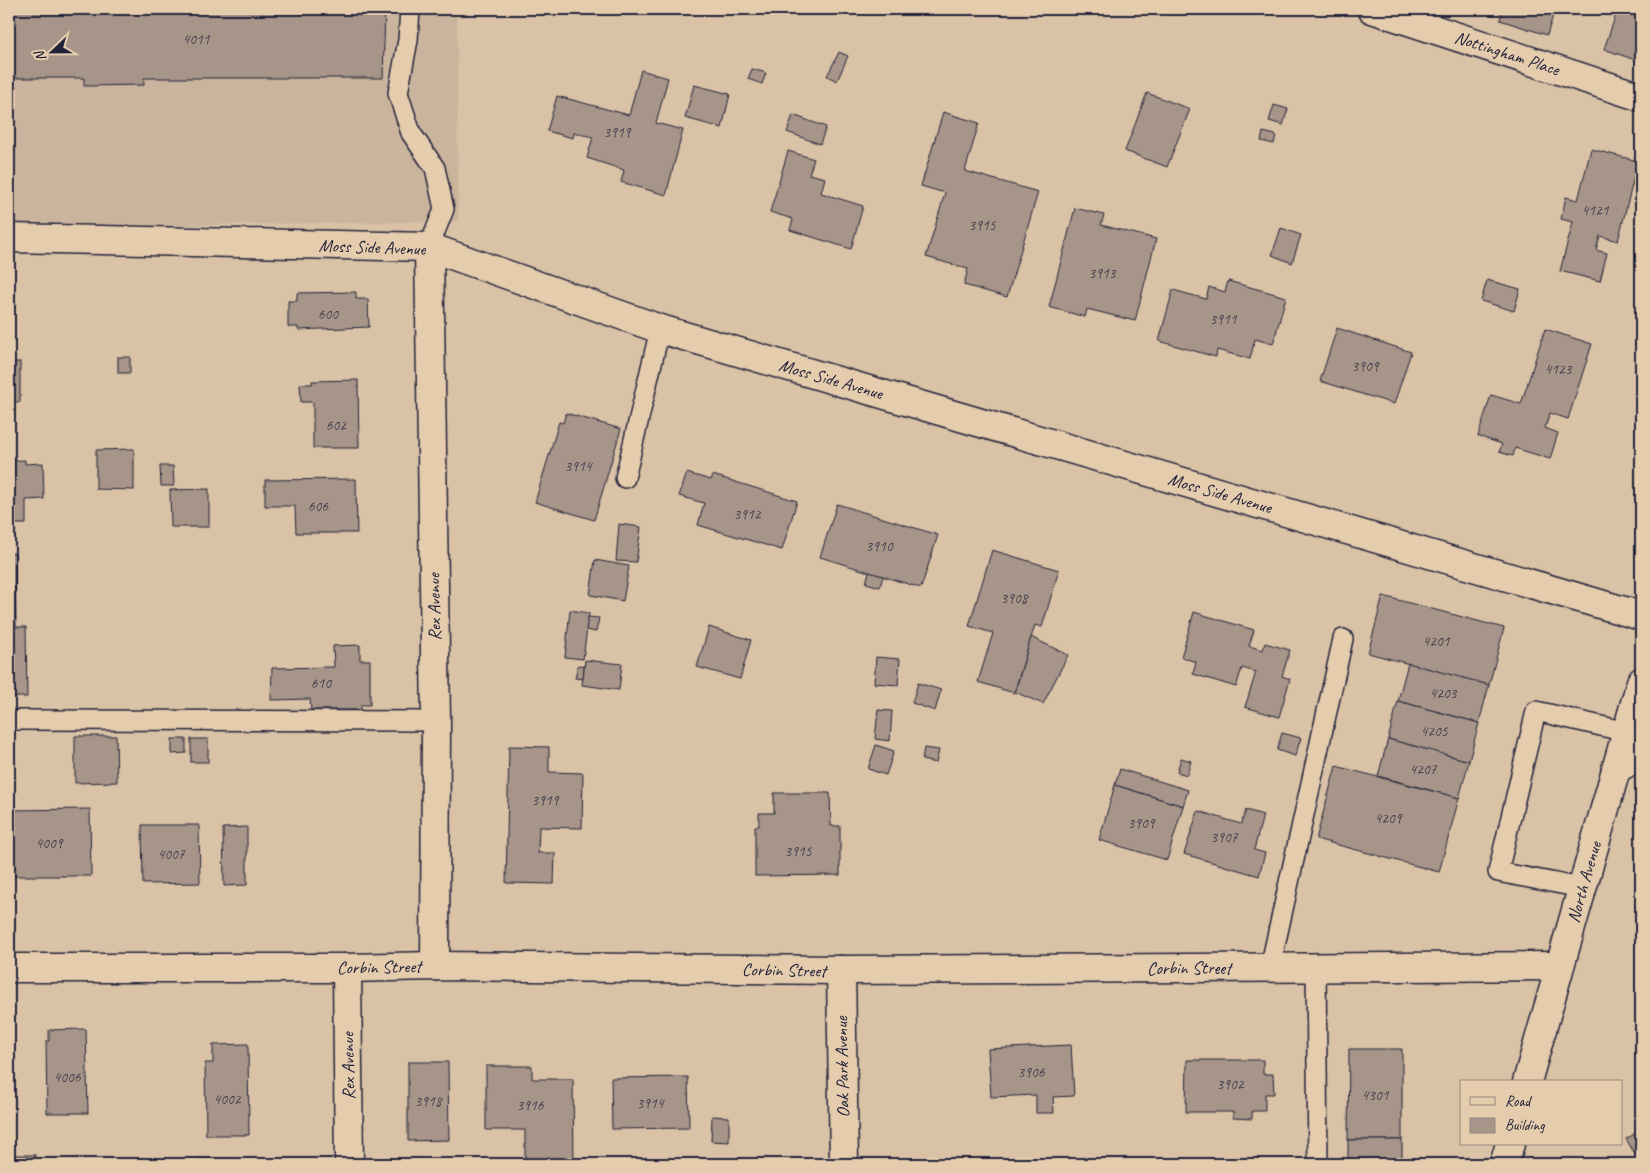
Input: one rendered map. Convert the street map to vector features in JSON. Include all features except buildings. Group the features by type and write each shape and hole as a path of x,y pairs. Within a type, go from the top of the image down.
{"street":[{"name":"Nottingham Place","path":"1372,9 1641,97"},
{"name":"Moss Side Avenue","path":"9,238 429,247 660,329 1641,616"},
{"name":"Rex Avenue","path":"429,247 436,722 435,966"},
{"name":"North Avenue","path":"1528,1080 1641,682"},
{"path":"1616,769 1641,755"},
{"name":"Corbin Street","path":"9,968 347,968 435,966 841,970 1559,966"},
{"name":"Rex Avenue","path":"347,968 350,1164"},
{"name":"Oak Park Avenue","path":"841,970 844,1164"},
{"path":"1504,1164 1509,1146"}],"lane":[{"path":"410,9 408,40 398,93 411,132 435,168 444,209 429,247"},
{"path":"625,478 660,329"},
{"path":"1270,968 1343,638"},
{"path":"1582,888 1498,872 1536,711 1627,732"},
{"path":"9,720 436,722"},
{"path":"1316,967 1318,1164"}],"shaded area":[{"path":"9,9 457,9 458,221 9,228"}]}
